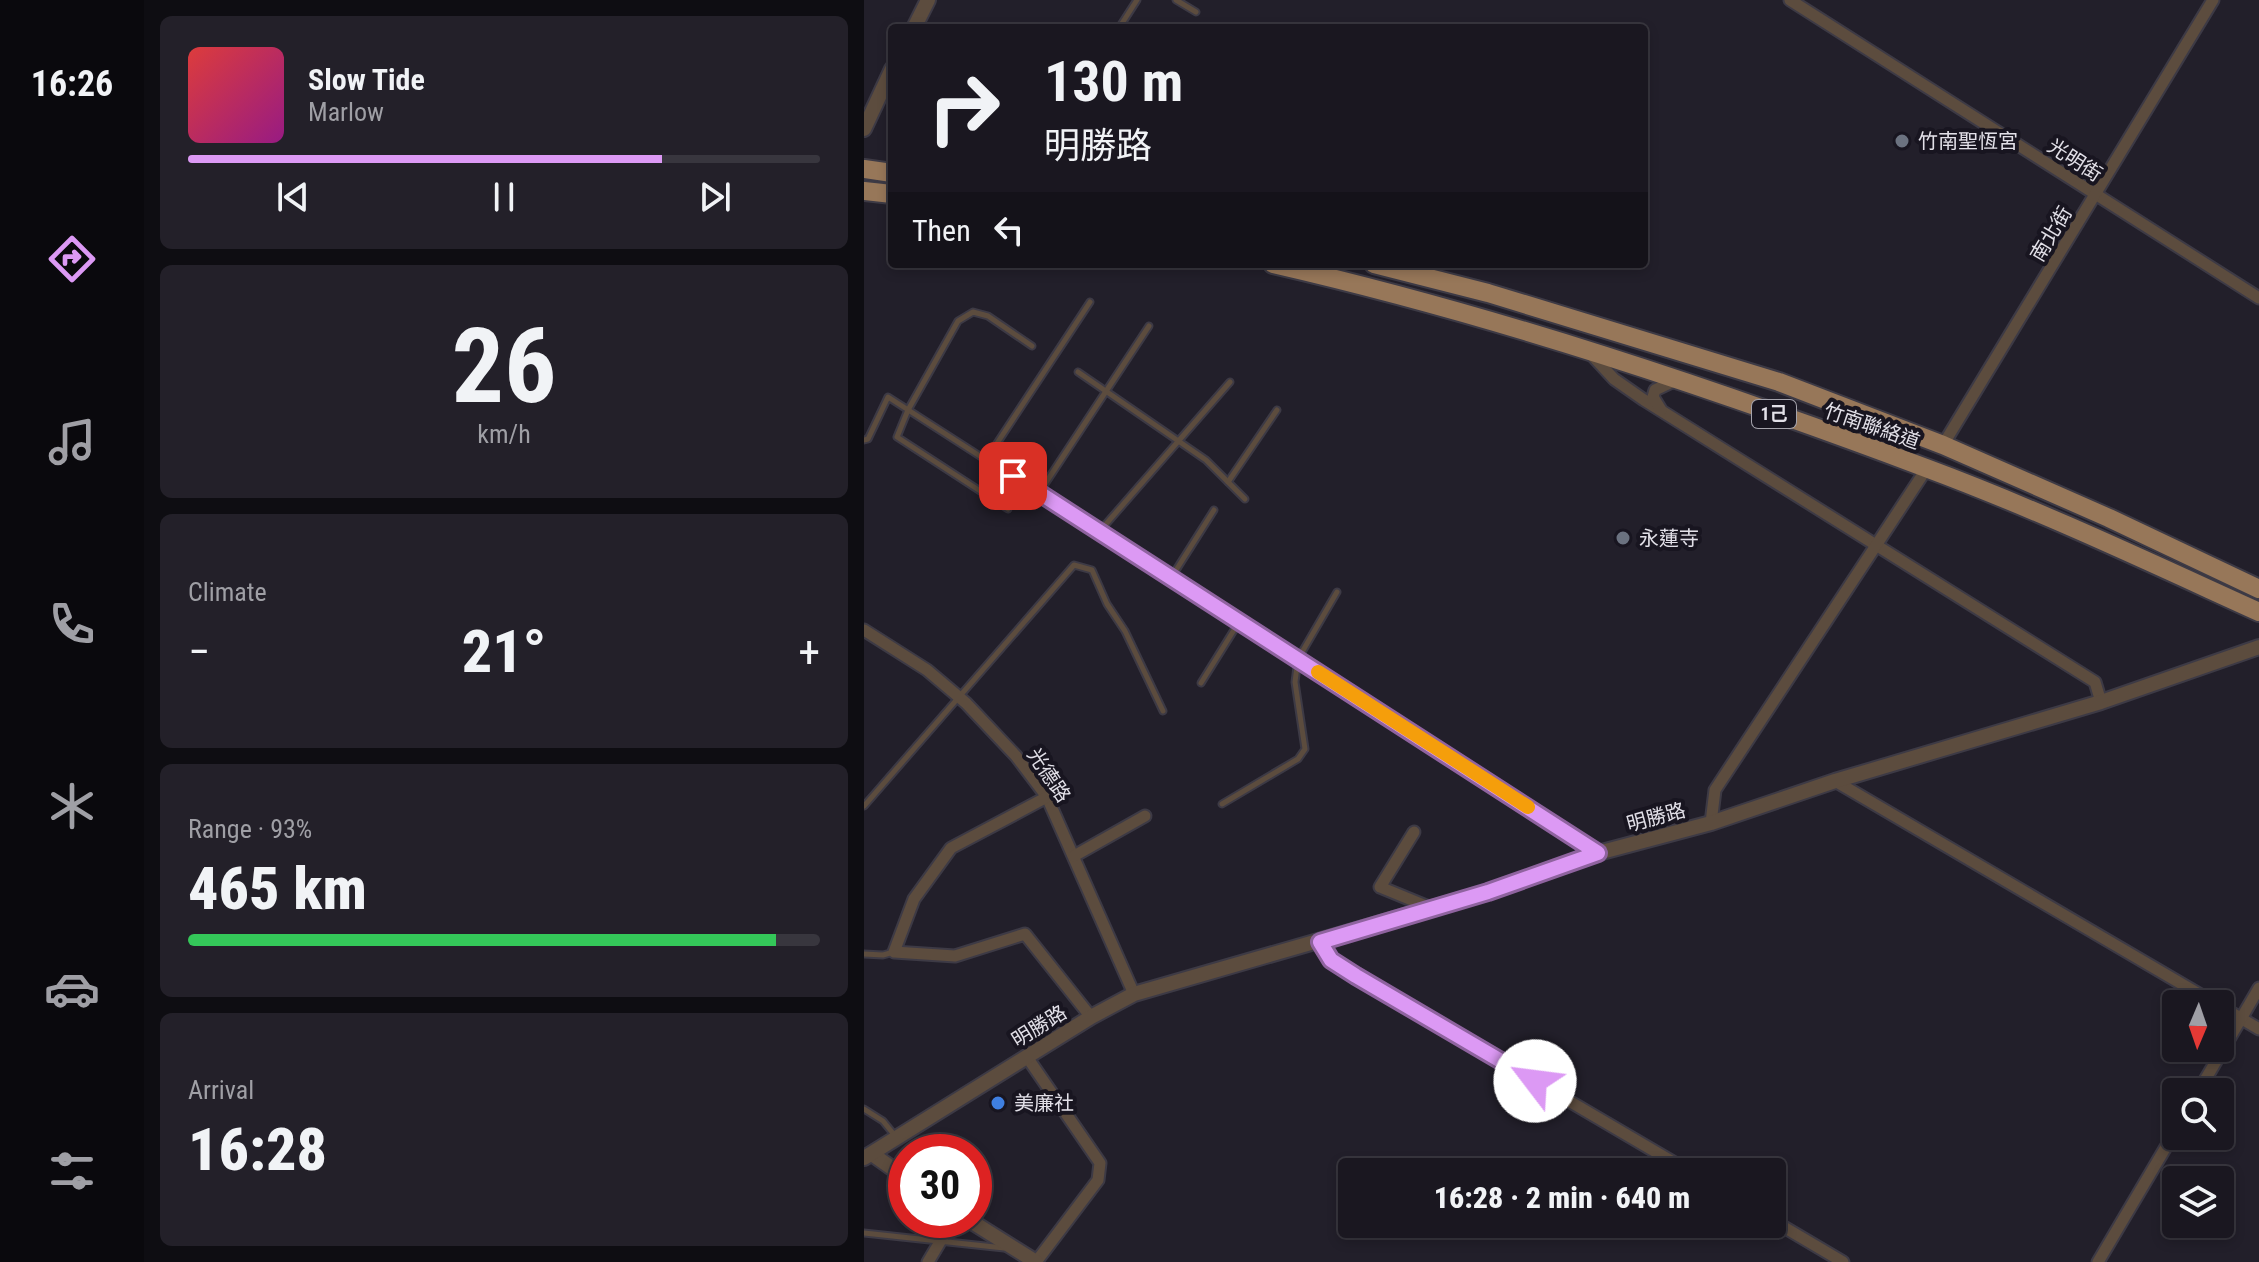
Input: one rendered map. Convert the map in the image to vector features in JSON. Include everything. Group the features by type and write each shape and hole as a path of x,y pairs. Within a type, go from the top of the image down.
{"main road":[{"path":"864,169 888,172"},
{"path":"864,191 888,194"},
{"name":"竹南聯絡道","path":"1290,268 1403,294 1589,352 1927,468 2104,542 2259,612"},
{"name":"竹南聯絡道","path":"1387,268 1502,298 1779,382 1943,445 2109,518 2259,589"}],"street":[{"path":"916,24 928,0"},
{"name":"光明街","path":"1790,0 2259,298"},
{"name":"南北街","path":"1943,445 2213,0"},
{"path":"865,125 888,87"},
{"path":"1589,352 1614,379 1661,410 2095,682 2101,702"},
{"path":"1661,410 1653,397 1655,390 1676,380"},
{"path":"1711,823 1715,790 1927,468"},
{"name":"光德路","path":"864,630 927,670 960,698 1016,756 1047,797 1134,994"},
{"name":"明勝路","path":"902,1134 1091,1017 1134,994 1432,909 1598,853 1711,823 1835,781 2101,702 2259,647"},
{"path":"1835,781 2192,990"},
{"path":"1047,797 951,848 914,899 894,952 955,956 1025,934 1091,1017"},
{"path":"1074,856 1145,816"},
{"path":"1414,832 1380,887 1432,909"},
{"path":"1320,942 1331,960 1356,976 1666,1158"},
{"path":"2206,1078 2259,988"},
{"path":"2234,1014 2259,1029"},
{"path":"992,1234 1036,1262 1098,1180 1100,1163 1027,1057"},
{"name":"明勝路","path":"868,1156 888,1143"},
{"path":"2098,1262 2164,1150"},
{"path":"868,1156 888,1168"},
{"path":"1786,1228 1843,1262"},
{"path":"928,1262 941,1239"}],"lane":[{"path":"1122,24 1137,0"},
{"path":"1176,0 1196,12"},
{"path":"986,460 1090,302"},
{"path":"1008,509 897,437 908,410 958,321 973,312 988,316 1032,346"},
{"path":"1039,493 1149,326"},
{"path":"1078,372 1206,460 1245,499"},
{"path":"1099,532 1230,382"},
{"path":"864,440 868,439 888,397 1598,853"},
{"path":"1228,482 1277,410"},
{"path":"1171,578 1214,510"},
{"path":"864,806 1074,565 1092,570 1163,711"},
{"path":"1222,804 1298,759 1305,749 1295,682 1298,659 1337,592"},
{"path":"1201,683 1239,622"},
{"path":"864,954 894,952"},
{"path":"864,1109 883,1121 893,1134"},
{"path":"864,1233 941,1239 1017,1250"}],"slow traffic":[{"path":"1318,672 1528,807"}],"place":[{"name":"竹南聖恆宮","path":"1902,141"},
{"name":"永蓮寺","path":"1623,538"},
{"name":"美廉社","path":"998,1103"}],"route":[{"path":"1013,476 1598,853 1488,892 1320,942 1331,960 1535,1081"}]}
